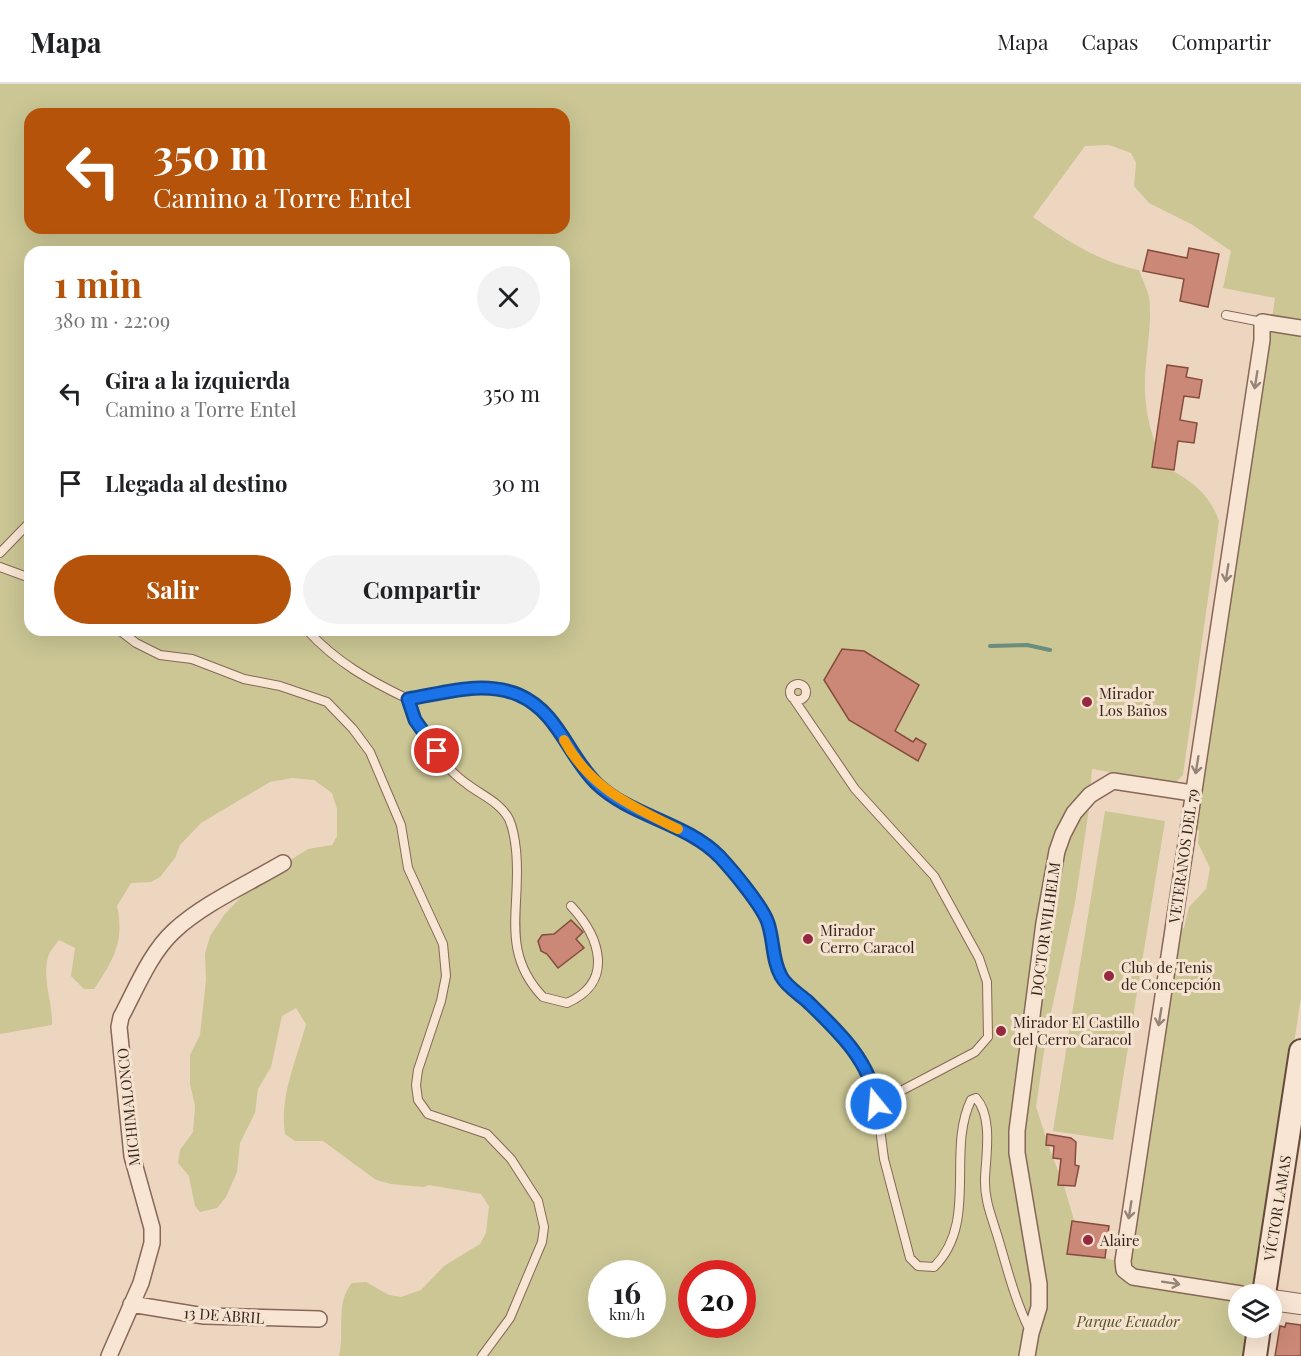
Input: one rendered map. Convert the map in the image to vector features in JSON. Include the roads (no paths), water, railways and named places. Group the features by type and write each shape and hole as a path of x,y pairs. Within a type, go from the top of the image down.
{"main road":[{"name":"VÍCTOR LAMAS","path":"1266,1284 1301,1056"},
{"path":"1255,1356 1258,1338"}],"street":[{"path":"1262,322 1301,328"},
{"name":"VETERANOS DEL 79","path":"1228,1292 1133,1277 1126,1272 1123,1264 1192,793 1262,340 1262,322"},
{"name":"DOCTOR WILHELM","path":"1027,1356 1039,1307 1039,1284 1017,1153 1017,1131 1044,923 1057,850 1074,813 1090,795 1113,781 1192,793"},
{"name":"MICHIMALONCO","path":"109,1356 150,1256 152,1228 132,1156 119,1027 121,1017 158,950 174,931 221,897 283,863"},
{"path":"1282,1301 1301,1304"},
{"name":"13 DE ABRIL","path":"131,1304 204,1316 319,1319"}],"lane":[{"path":"1226,315 1262,322"},
{"path":"0,553 24,528"},
{"path":"0,567 24,576"},
{"path":"127,636 160,655 192,659 244,679 280,686 327,702 353,729 370,753 402,825 408,868 443,944 446,976 441,1001 418,1070 416,1085 418,1100 428,1114 487,1134 511,1159 538,1201 544,1227 543,1242 510,1318 489,1350 482,1356"},
{"path":"313,636 343,663 369,680 408,699 476,687 499,688 522,696 556,724 567,746 596,783 620,800 698,840 720,857 759,907 768,923 774,958 781,978 831,1024 860,1059 875,1091 884,1159 910,1258 918,1266 934,1267 943,1258 951,1239 961,1198 958,1166 967,1108 971,1100 976,1098 980,1102 985,1118 987,1144 985,1182 988,1210 1020,1312 1031,1333"},
{"path":"805,717 806,689 803,685 795,685 790,693 805,717 855,789 933,876 979,958 987,982 988,1037 975,1052 876,1104"},
{"path":"793,698 801,699 806,696"},
{"path":"408,699 415,720 450,770 498,806 509,819 515,840 517,863 515,947 521,967 534,988 543,997 567,1003 587,991 595,980 600,964 597,951 582,917 571,906"}],"waterway":[{"path":"990,646 1027,645 1050,650"}],"place":[{"name":"Mirador Los Baños","path":"1087,702"},
{"name":"Mirador Cerro Caracol","path":"808,939"},
{"name":"Club de Tenis de Concepción","path":"1109,976"},
{"name":"Mirador El Castillo del Cerro Caracol","path":"1001,1031"},
{"name":"Alaire","path":"1088,1240"}],"park label":[{"name":"Parque Ecuador","path":"1128,1321"}]}
